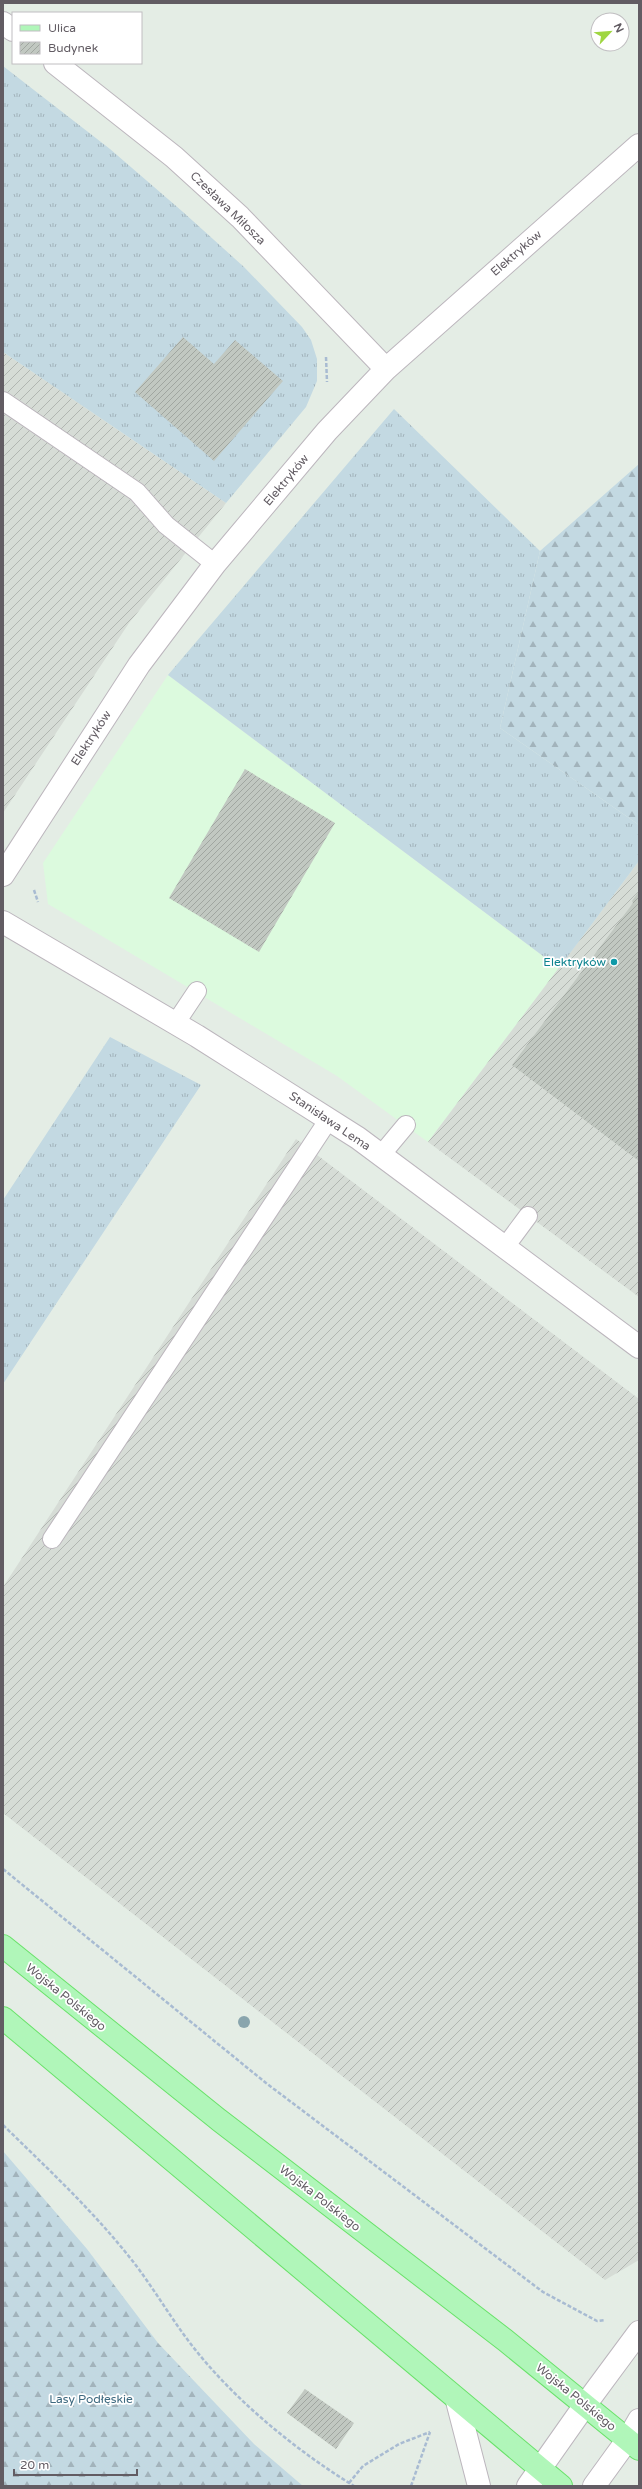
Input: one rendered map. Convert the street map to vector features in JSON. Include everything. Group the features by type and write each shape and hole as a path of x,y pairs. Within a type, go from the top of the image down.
{"main road":[{"name":"Wojska Polskiego","path":"3,1946 218,2120 505,2340 633,2444"},
{"path":"3,2018 457,2401 534,2478 560,2486"}],"street":[{"path":"3,23 12,29"},
{"name":"Czesława Miłosza","path":"56,64 174,157 240,217 386,369"},
{"name":"Elektryków","path":"3,875 138,665 215,564 327,431 386,369 639,145"},
{"name":"Stanisława Lema","path":"3,922 176,1024 329,1119 381,1155 639,1347"},
{"path":"534,2478 636,2336"},
{"path":"457,2401 479,2486"},
{"path":"594,2486 633,2444 639,2420"}],"lane":[{"path":"3,402 137,492 166,526 215,564"},
{"path":"176,1024 197,991"},
{"path":"52,1539 329,1119"},
{"path":"381,1155 406,1125"},
{"path":"505,1247 528,1216"}],"path":[{"path":"3,1869 266,2083 543,2292 597,2321 611,2319 636,2336"},
{"path":"3,2125 91,2211 128,2255 190,2343 220,2379 294,2446 354,2486"},
{"path":"349,2483 363,2466 399,2444 430,2431 411,2486"}],"shaded area":[{"path":"3,352 226,503 129,623 3,813"},
{"path":"168,675 559,968 428,1142 337,1076 48,904 43,863"},
{"path":"639,861 639,1297 428,1142"},
{"path":"296,1139 639,1399 639,2260 605,2280 3,1813 3,1587"}],"green space":[{"path":"3,66 110,149 183,212 244,267 302,327 311,340 317,359 317,381 306,407 226,503 3,352"},
{"path":"394,409 540,551 500,728 639,825 639,861 559,968 168,675"},
{"path":"639,464 639,825 500,728 540,551"},
{"path":"110,1037 201,1085 3,1384 3,1200"},
{"name":"Lasy Podłęskie","path":"3,2151 87,2249 158,2343 254,2444 303,2486 3,2486"}],"building":[{"path":"183,337 214,364 235,340 283,381 214,461 135,392"},
{"path":"245,769 335,823 259,952 169,898"},
{"path":"639,891 639,1161 512,1065 633,903 632,901"},
{"path":"305,2389 354,2423 336,2449 287,2413"}],"place":[{"name":"Elektryków","path":"614,962"}]}
